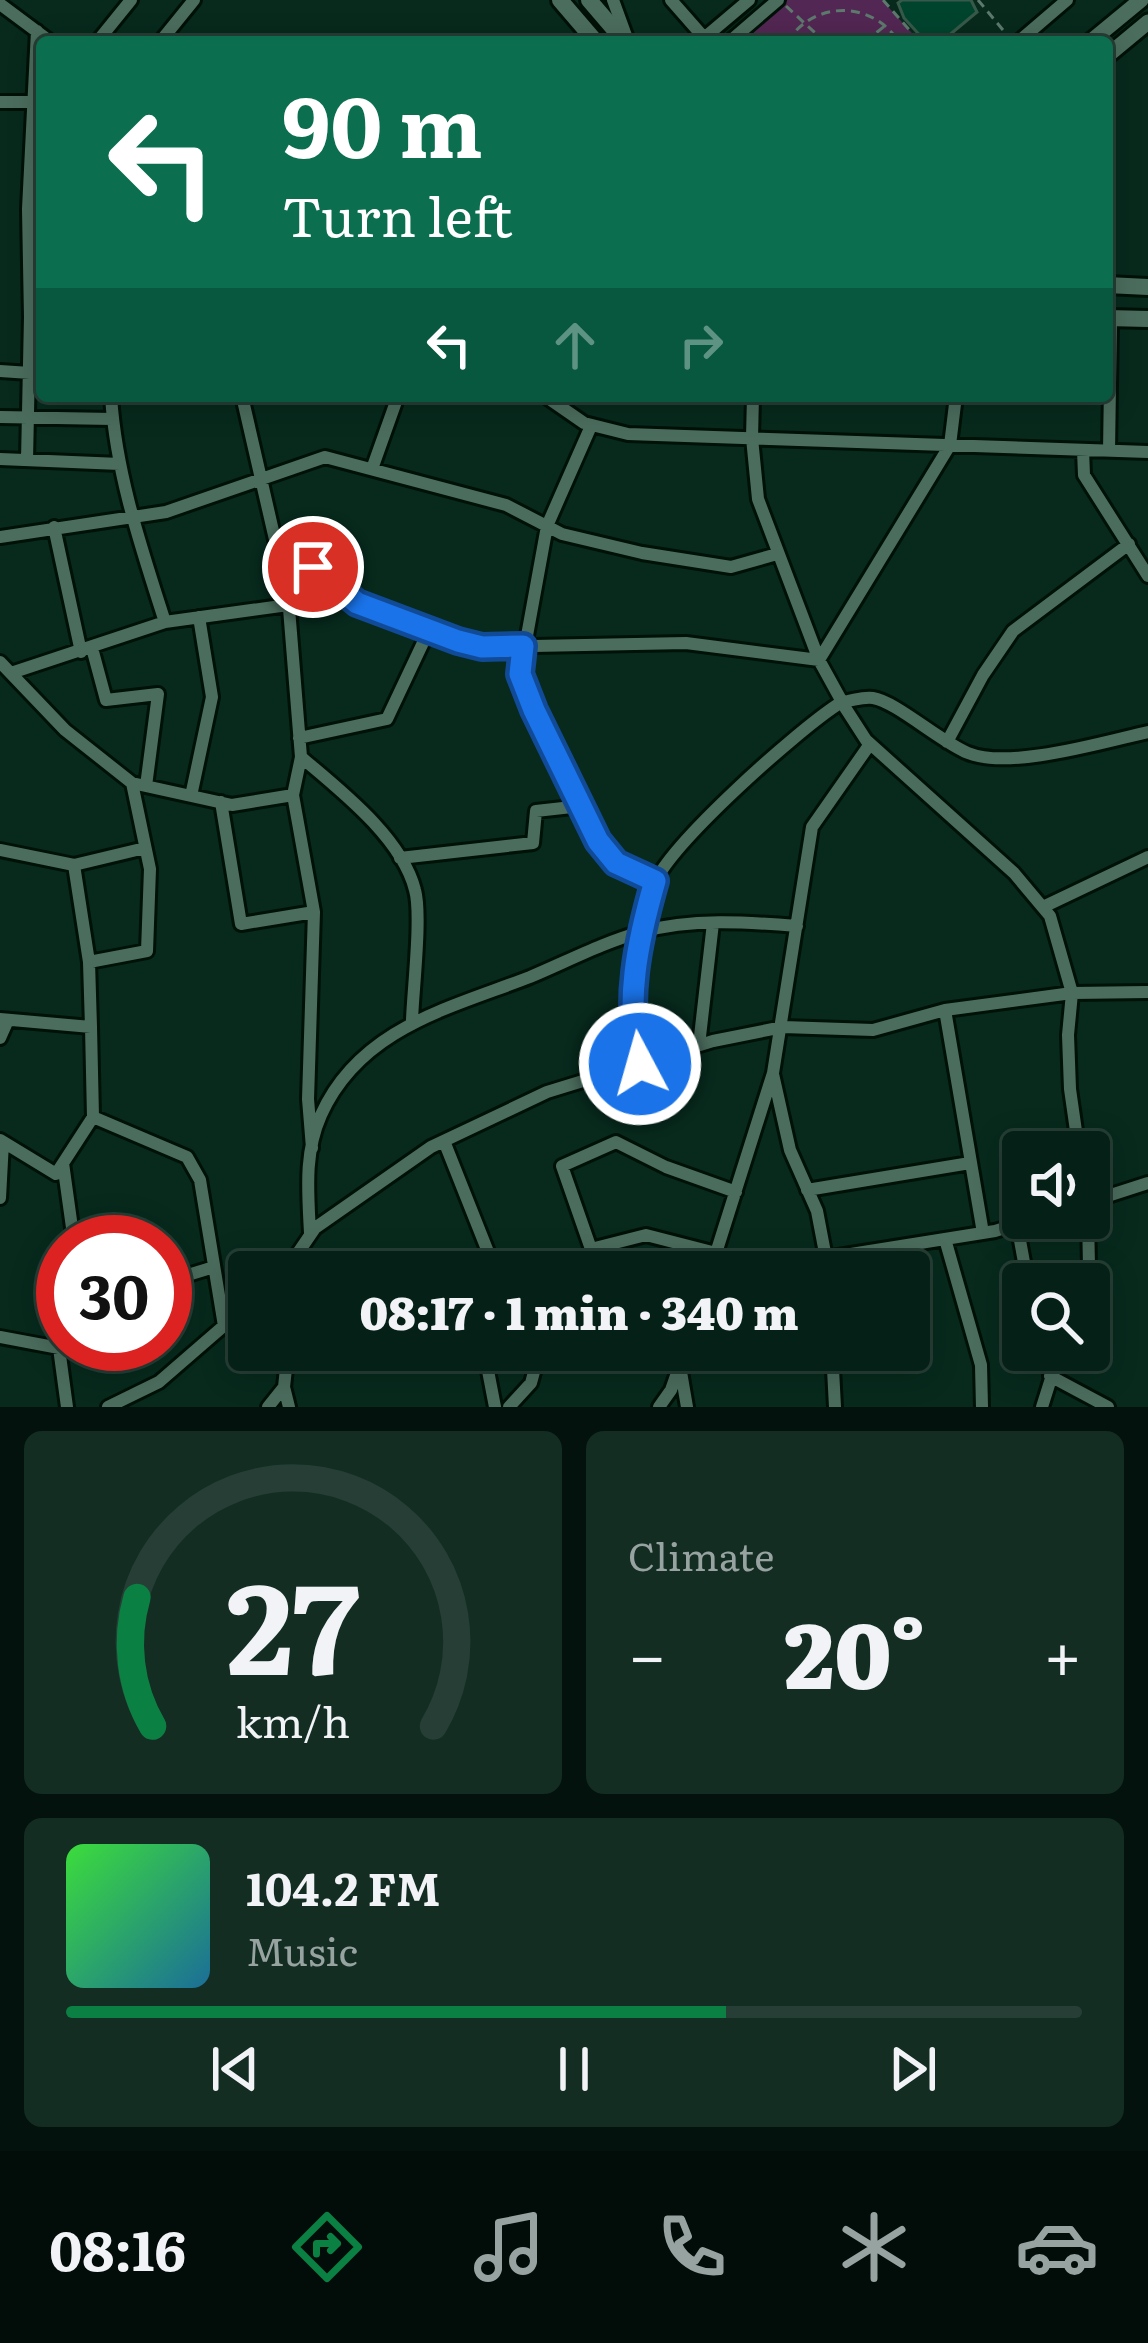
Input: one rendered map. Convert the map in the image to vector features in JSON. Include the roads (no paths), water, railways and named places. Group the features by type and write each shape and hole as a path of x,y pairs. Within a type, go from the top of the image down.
{"main road":[{"path":"560,0 591,36"},
{"path":"589,0 621,36"},
{"path":"1113,285 1148,286"},
{"path":"1113,318 1148,319"}],"street":[{"path":"102,36 131,0"},
{"path":"165,36 194,0"},
{"path":"613,0 624,36"},
{"path":"671,0 702,36"},
{"path":"710,36 749,0"},
{"path":"736,36 779,0"},
{"path":"1022,36 1067,0"},
{"path":"1097,36 1141,0"},
{"path":"0,4 43,36"},
{"path":"1113,51 1148,22"},
{"path":"37,31 37,36"},
{"path":"27,460 36,317 28,209 36,45"},
{"path":"0,102 32,102"},
{"path":"0,371 30,373"},
{"path":"111,402 131,517 165,622"},
{"path":"244,402 288,605 301,757 293,795 314,913 308,1099 311,1148"},
{"path":"371,469 396,402"},
{"path":"555,402 591,425 628,434 1148,452"},
{"path":"753,402 758,499 819,659 842,702 870,744 1014,873 1043,907 1057,937 1072,993 1069,1053 1077,1131"},
{"path":"819,659 950,445 955,402"},
{"path":"1109,402 1109,451"},
{"path":"0,416 112,419"},
{"path":"591,425 547,526 520,674 598,841 616,863 655,881"},
{"path":"1083,450 1084,476 1148,576"},
{"path":"0,537 166,512 325,457 506,505 562,534 642,554 731,567 777,554"},
{"path":"0,459 120,464"},
{"path":"54,527 86,650 106,700 158,694 139,785 151,904 147,951 89,962"},
{"path":"947,742 1013,631 1129,544"},
{"path":"279,552 313,567 357,603 482,647 686,643 819,659"},
{"path":"5,668 86,650 165,622 288,605"},
{"path":"191,796 212,697 199,617"},
{"path":"299,738 387,719 429,630"},
{"path":"5,668 65,730 139,785 232,805 293,795"},
{"path":"640,1064 633,1036 641,932 655,881 688,838 773,758 842,702 875,698 970,754 996,758 1148,732"},
{"path":"717,1251 773,1073 812,827 870,744"},
{"path":"301,757 352,800 400,858 416,892 412,1020"},
{"path":"221,802 241,924 314,913"},
{"path":"400,858 532,843 536,812 581,806"},
{"path":"0,850 74,865 146,848"},
{"path":"1043,907 1148,857"},
{"path":"0,1198 2,1141 56,1174 94,1117 89,962 74,865"},
{"path":"310,1234 307,1166 321,1115 340,1084 373,1049 412,1020 641,932 713,923 797,926"},
{"path":"699,1046 713,923"},
{"path":"299,1251 310,1234 444,1141 547,1093 699,1046 783,1027 873,1030 945,1010 1072,993 1148,992"},
{"path":"945,1010 983,1233"},
{"path":"0,1038 4,1020 91,1027"},
{"path":"773,1073 790,1150 817,1211 824,1251"},
{"path":"94,1117 187,1157 200,1180 224,1326"},
{"path":"444,1141 488,1251"},
{"path":"709,1251 646,1234 591,1249 562,1166 616,1142 665,1167 736,1192"},
{"path":"63,1162 70,1215"},
{"path":"807,1190 970,1163"},
{"path":"1110,1195 1148,1183"},
{"path":"891,1251 1002,1228"},
{"path":"945,1239 981,1365 982,1407"},
{"path":"192,1274 214,1267"},
{"path":"108,1407 159,1382 228,1322"},
{"path":"0,1337 59,1348 68,1407"},
{"path":"286,1371 289,1407"},
{"path":"488,1371 495,1407"},
{"path":"509,1407 531,1383 534,1371"},
{"path":"659,1407 677,1371"},
{"path":"681,1371 687,1407"},
{"path":"833,1371 835,1407"},
{"path":"1042,1407 1051,1373 1108,1407"},
{"path":"268,1407 284,1387"}]}
